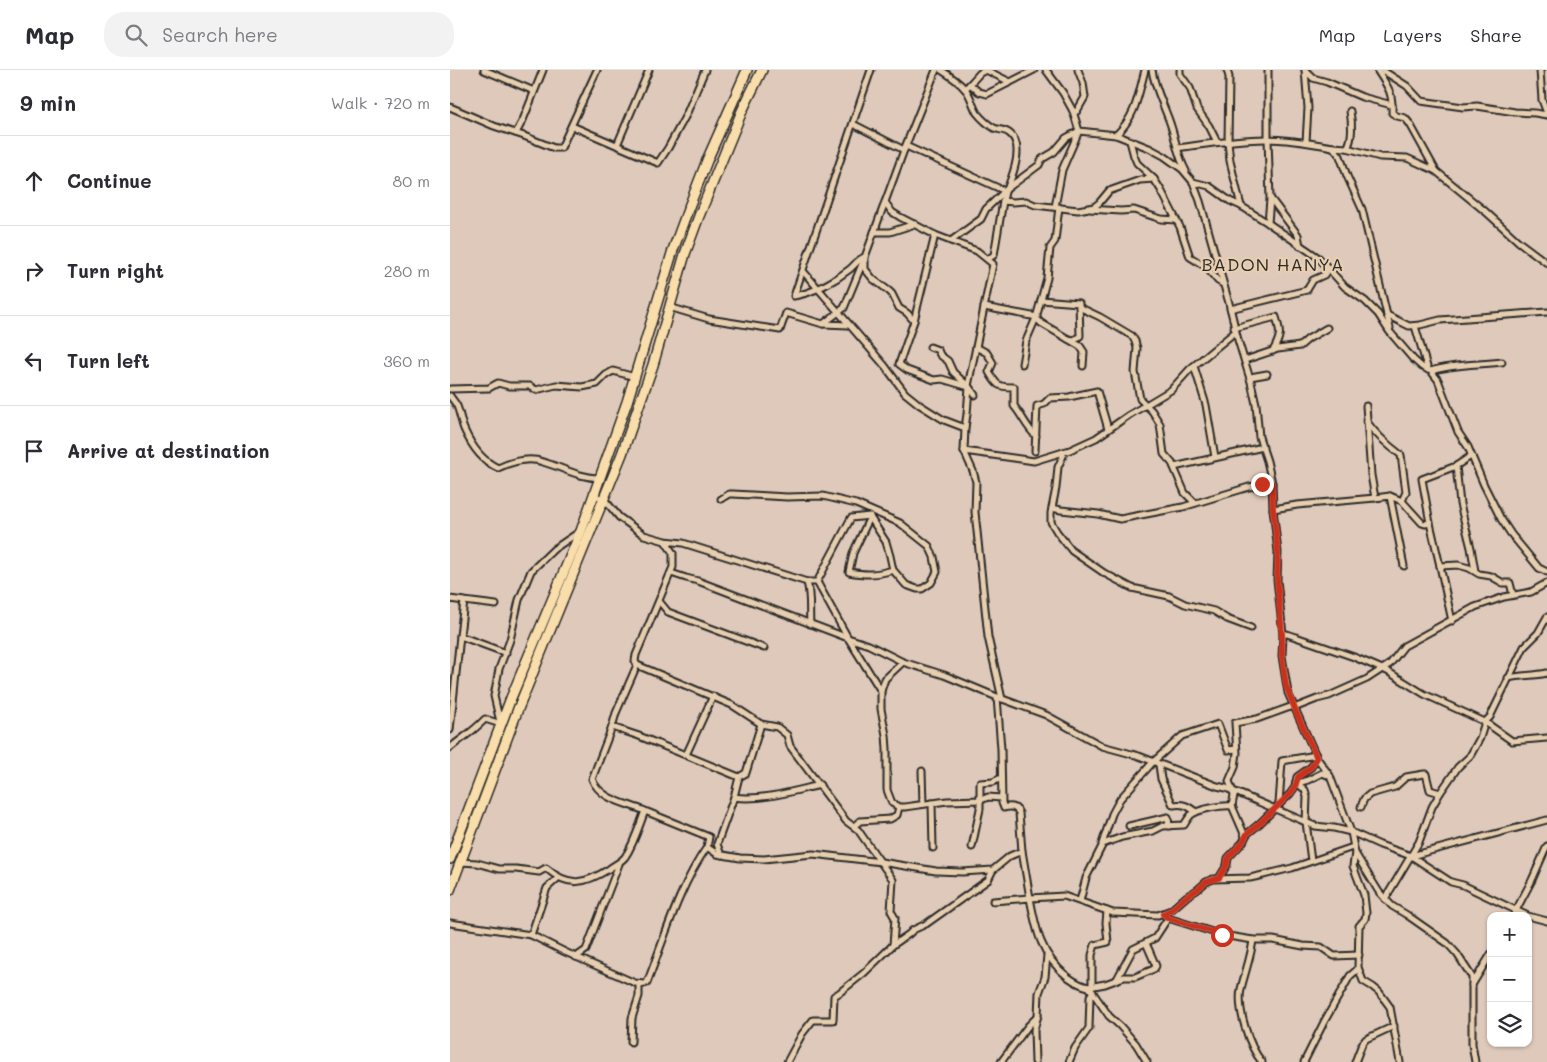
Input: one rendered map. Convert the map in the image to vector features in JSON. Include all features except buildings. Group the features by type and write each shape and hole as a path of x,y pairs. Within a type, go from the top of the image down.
{"highway":[{"path":"450,858 548,606 581,531 635,377 680,231 708,158 747,70"},
{"path":"450,890 539,657 604,499 639,406 699,216 731,137 762,70"},
{"path":"626,402 639,406"}],"street":[{"path":"484,70 534,91"},
{"path":"516,133 543,70"},
{"path":"450,107 494,126 561,148 597,70"},
{"path":"617,145 649,70"},
{"path":"572,126 657,162 660,161 686,115 705,70"},
{"path":"865,257 861,258 834,280 818,289 794,296 871,70"},
{"path":"823,324 844,308 936,70"},
{"path":"941,70 965,89 978,113 993,128 1009,133 1013,137 1017,156 1016,165 1003,201 994,255 988,259"},
{"path":"965,89 980,73 986,70 1010,82"},
{"path":"970,84 979,92 987,94 1034,70"},
{"path":"1022,364 1026,341 1037,317 1048,271 1050,248 1055,241 1062,170 1079,131 1073,111 1063,93 1046,70"},
{"path":"1073,111 1077,111 1085,97 1083,83 1078,70"},
{"path":"1116,136 1127,125 1139,96 1145,70"},
{"path":"1152,70 1183,165 1193,182 1200,201 1256,404 1259,437 1272,483 1282,656 1286,686 1316,756 1330,776 1350,832 1355,853 1385,899 1392,906 1447,943 1457,954 1472,977 1472,1044 1475,1062"},
{"path":"1180,70 1180,74 1190,88 1197,109 1217,142"},
{"path":"1227,70 1229,77 1228,142 1230,161 1241,206"},
{"path":"1268,70 1270,199 1268,223"},
{"path":"1305,70 1308,108 1306,142"},
{"path":"1305,70 1312,78 1327,82 1362,97 1392,105"},
{"path":"1377,70 1393,98 1392,113 1405,118 1436,171"},
{"path":"1382,70 1407,86 1421,101 1463,107 1477,106 1515,112 1547,114 1542,100 1540,70"},
{"path":"1347,148 1350,143 1350,111"},
{"path":"852,124 905,148 1006,189"},
{"path":"951,241 982,219 986,209 1006,189 1039,165 1066,138 1079,131 1116,136 1130,140 1164,156 1188,174"},
{"path":"1177,148 1217,142 1268,139 1347,148 1380,157 1407,158 1436,171 1519,242 1547,263"},
{"path":"1130,140 1137,163 1154,179 1162,190 1176,220 1190,258 1206,267 1218,281 1224,284"},
{"path":"1333,147 1340,156 1362,209 1391,334"},
{"path":"1003,201 1026,201 1035,206 1086,209 1094,207 1109,191 1143,179 1154,179"},
{"path":"1193,182 1209,186 1319,258 1345,287 1372,307 1391,334 1413,359 1429,370 1438,380 1454,423 1470,451 1484,485 1511,534 1539,568 1547,572"},
{"path":"1270,199 1298,235 1300,246"},
{"path":"885,202 895,214 936,235 977,251 993,264 968,387 964,451 976,482 975,512 988,637 999,698 1001,798 1004,808 1010,806 1017,809 1019,813 1022,852 1035,927 1047,955 1070,978 1091,989 1109,1016 1136,1044 1147,1062"},
{"path":"1086,209 1134,210 1161,220 1176,220"},
{"path":"874,232 890,232 915,224"},
{"path":"936,235 914,322 899,364 908,370 934,380 942,379 968,387"},
{"path":"865,257 865,269 873,279 892,294 899,308 907,313 914,322"},
{"path":"1230,309 1307,290 1313,280 1324,275 1328,269"},
{"path":"803,272 885,366 905,393 920,406 944,420 965,428"},
{"path":"1041,300 1079,302 1080,336 1084,352 1083,366"},
{"path":"669,307 709,319 780,330 786,313 823,324 849,325"},
{"path":"984,307 1037,317 1041,323 1080,346 1084,352"},
{"path":"1079,307 1132,336 1137,348 1135,372 1140,399 1152,411 1160,424 1164,454 1174,466 1185,493 1195,503"},
{"path":"1386,315 1409,326 1415,326 1449,319 1490,317 1523,312 1547,312"},
{"path":"964,451 1034,461 1096,438 1171,390 1194,366 1235,330 1276,317 1281,333 1272,351"},
{"path":"1415,326 1429,370"},
{"path":"1245,360 1272,351 1300,346 1327,328"},
{"path":"1068,339 1074,340 1080,336"},
{"path":"930,347 938,350 948,361 953,372 975,396"},
{"path":"976,347 987,353 993,363 989,372 994,382 1002,387 1014,387 1014,406 1028,428 1036,436"},
{"path":"1429,370 1502,362"},
{"path":"1194,366 1206,406 1215,457"},
{"path":"450,389 489,388 498,383 509,386 530,386 536,390 556,385 582,386 597,384 613,371 635,377"},
{"path":"1250,377 1267,374"},
{"path":"1035,452 1037,406 1044,404 1050,398 1069,397 1097,391 1108,429"},
{"path":"450,396 457,406 469,438 479,454 491,465 498,468 511,462 542,461 577,475 599,478"},
{"path":"1366,406 1374,498"},
{"path":"1367,422 1391,448 1402,455 1406,492 1402,501"},
{"path":"1174,466 1263,447"},
{"path":"1062,452 1063,456 1058,467 1051,522 1072,551 1104,573 1132,588 1169,596 1185,604 1214,611 1227,619 1251,628"},
{"path":"1452,621 1422,480 1456,466 1471,456"},
{"path":"1456,466 1460,504 1472,548 1475,571"},
{"path":"1052,508 1120,519 1183,507 1249,487 1272,483"},
{"path":"593,494 604,499 619,517 644,535 665,541 683,543 807,582 817,582"},
{"path":"721,499 728,494 823,496 839,499 874,511 900,523 929,546 934,557 937,572 931,583 922,589 906,585 893,570 886,542 870,517"},
{"path":"1390,496 1404,566"},
{"path":"1273,509 1390,496 1402,501 1422,523 1430,523"},
{"path":"874,511 853,553 849,572 879,574 893,570"},
{"path":"817,582 851,518 870,517"},
{"path":"501,724 494,696 499,669 510,640 519,600 531,572 554,549 581,531"},
{"path":"450,923 531,935 639,984 647,983 680,899 697,861 707,847 709,837 603,795 594,785 592,779 616,713 637,665 635,661 636,655 673,567 673,553 665,541"},
{"path":"1440,566 1458,565 1470,568 1478,574 1491,576 1503,583 1510,583 1513,595"},
{"path":"671,572 771,607 810,624 869,645 903,662 944,675 1046,715 1102,746 1136,755 1234,792 1316,826 1350,832 1380,846 1411,856 1451,882 1464,885 1491,897 1514,912"},
{"path":"807,582 810,593 810,624"},
{"path":"817,582 848,638 881,690"},
{"path":"1245,836 1232,806 1234,792 1230,781 1235,767 1234,726 1236,722 1257,719 1349,688 1370,678 1390,664 1404,646 1439,626 1452,621 1475,607 1504,597 1531,592 1547,583"},
{"path":"450,599 496,605"},
{"path":"450,730 464,601"},
{"path":"659,602 668,612 764,648"},
{"path":"1385,899 1420,842 1432,807 1440,793 1458,767 1470,756 1480,738 1485,722 1490,717 1524,647 1538,633 1547,616"},
{"path":"1282,634 1354,657 1387,671 1424,694 1485,722 1512,741 1547,738"},
{"path":"460,636 506,653"},
{"path":"903,662 885,679 881,690 881,709 887,749 887,790 892,803 899,807 981,800 988,796 1001,798"},
{"path":"637,665 713,696 732,705 761,724 777,727 787,735 790,746 846,821 858,830 893,880 891,911 895,918 893,945"},
{"path":"1508,678 1547,673"},
{"path":"686,755 713,696"},
{"path":"450,748 461,738 476,729 485,719 501,724"},
{"path":"721,855 717,844 739,777 746,773 761,724"},
{"path":"1080,901 1086,878 1102,845 1112,814 1120,799 1153,762 1182,736 1218,724 1228,750 1236,749"},
{"path":"612,726 739,777"},
{"path":"1219,878 1227,865 1228,858 1243,842 1248,832 1256,827 1292,791 1299,775 1311,767 1316,756"},
{"path":"1279,804 1282,761 1316,756"},
{"path":"1159,765 1162,779 1173,805 1180,803 1196,812"},
{"path":"922,771 923,804"},
{"path":"1297,782 1308,780 1322,773 1330,776"},
{"path":"1361,807 1364,799 1370,794 1395,787 1406,777 1426,774 1430,790 1440,793"},
{"path":"972,846 981,800 980,783 993,782 1001,778"},
{"path":"1297,782 1306,791 1307,796 1306,822 1310,861"},
{"path":"734,796 743,798 786,793 820,785"},
{"path":"932,803 933,848"},
{"path":"1102,845 1115,839 1154,831 1163,826 1184,825 1191,815 1196,812 1223,805 1232,806"},
{"path":"854,826 860,821 890,819 897,815 899,807"},
{"path":"576,957 586,950 619,863 629,850 646,811"},
{"path":"1129,826 1168,817 1169,826"},
{"path":"1411,856 1547,820"},
{"path":"993,901 1064,896 1113,913 1163,914 1171,910 1206,882 1219,878 1250,878 1292,868 1353,846"},
{"path":"1516,912 1547,846"},
{"path":"707,847 712,852 721,855 764,859 813,854 936,871 993,870"},
{"path":"787,1062 813,1020 833,1020 834,996 864,974 893,945 988,880 993,870 1010,856 1022,852"},
{"path":"1355,853 1353,866 1364,895 1366,913 1365,919 1360,926 1358,969 1363,981 1373,986 1390,1007 1400,1062"},
{"path":"460,862 499,869 516,868 539,872 546,868 558,878 579,882 590,880 619,863"},
{"path":"531,935 547,888 558,878"},
{"path":"1069,1062 1075,1048 1089,1028 1092,955 1095,946 1108,942 1107,911"},
{"path":"1163,914 1168,918 1218,934 1253,940 1273,940 1302,946 1321,947 1334,956 1359,955"},
{"path":"1532,917 1547,921"},
{"path":"1117,980 1133,949 1154,938 1168,918"},
{"path":"1253,940 1251,956 1247,964 1240,997 1250,1040 1256,1055 1262,1062"},
{"path":"1091,989 1124,977 1135,977 1154,969 1156,966 1146,943"},
{"path":"1035,1062 1034,1030 1038,1015 1039,993 1045,977 1047,955"},
{"path":"1472,986 1489,957"},
{"path":"1304,1062 1350,976 1358,969"},
{"path":"631,1042 632,1018 639,996 639,984"},
{"path":"1001,1062 1038,1015"},
{"path":"1355,1062 1366,1039 1394,1026"}],"district":[{"name":"BADON HANYA","path":"1273,265"}],"route":[{"path":"1222,935 1168,918 1163,914 1171,910 1206,882 1213,878 1219,878 1227,865 1228,858 1243,842 1248,832 1290,794 1295,787 1299,775 1311,767 1317,758 1286,686 1282,656 1281,608 1277,580 1278,552 1272,483 1262,484"}]}
